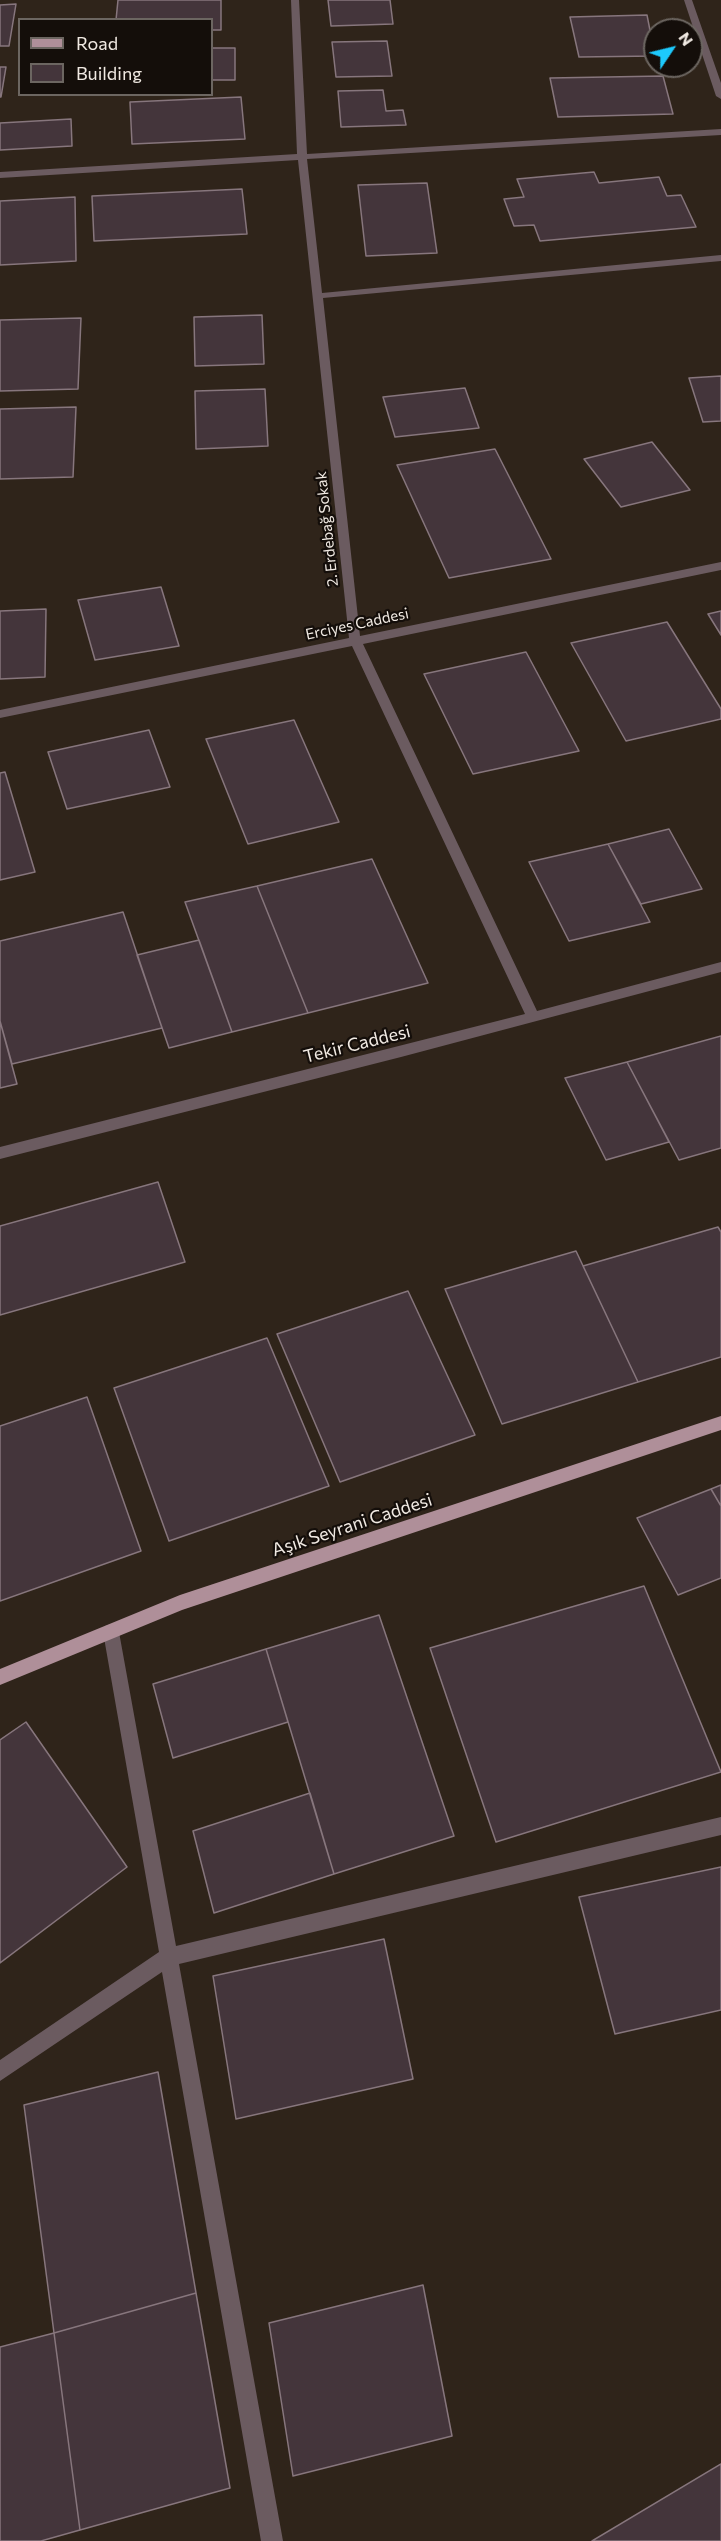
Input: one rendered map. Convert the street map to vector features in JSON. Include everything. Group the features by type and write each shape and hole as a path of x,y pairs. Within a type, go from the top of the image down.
{"main road":[{"name":"Aşık Seyrani Caddesi","path":"0,1677 180,1603 721,1423"}],"street":[{"name":"2. Erdebağ Sokak","path":"295,0 302,157 355,640 533,1017"},
{"path":"688,0 721,96"},
{"path":"0,175 721,132"},
{"path":"317,296 721,258"},
{"name":"Erciyes Caddesi","path":"0,714 721,566"},
{"name":"Tekir Caddesi","path":"0,1153 721,967"},
{"path":"111,1632 272,2541"},
{"path":"0,2071 168,1957 721,1826"}],"building":[{"path":"118,0 221,0 221,30 213,30 213,18 116,18"},
{"path":"328,0 390,0 393,24 331,26"},
{"path":"16,4 9,46 0,46 0,5"},
{"path":"647,15 648,18 643,18 643,56 579,57 570,17"},
{"path":"387,41 392,76 336,77 332,42"},
{"path":"213,48 235,48 235,80 213,80"},
{"path":"0,67 6,67 1,97 0,97"},
{"path":"550,78 664,78 673,114 558,117"},
{"path":"383,90 386,111 403,110 406,125 341,127 338,91"},
{"path":"241,97 245,139 132,144 130,102"},
{"path":"71,119 72,146 0,150 0,123"},
{"path":"594,172 599,183 659,177 667,196 681,195 696,227 540,241 534,225 514,226 504,199 524,197 517,179"},
{"path":"427,183 437,253 366,256 358,185"},
{"path":"242,189 247,234 94,241 92,196"},
{"path":"75,197 76,261 0,265 0,201"},
{"path":"262,315 264,364 195,366 194,317"},
{"path":"81,318 78,389 0,391 0,320"},
{"path":"721,376 721,421 703,422 689,378"},
{"path":"465,388 479,428 395,437 383,397"},
{"path":"265,389 268,446 196,449 195,391"},
{"path":"76,407 73,477 0,479 0,409"},
{"path":"652,442 690,490 621,507 584,459"},
{"path":"495,449 551,559 449,578 397,465"},
{"path":"161,587 179,646 95,660 78,600"},
{"path":"46,609 45,677 0,679 0,611"},
{"path":"721,611 721,635 708,614"},
{"path":"667,622 721,709 721,719 626,741 571,643"},
{"path":"526,652 579,751 473,774 424,674"},
{"path":"294,720 339,822 248,844 206,739"},
{"path":"149,730 170,787 67,809 48,752"},
{"path":"5,772 35,872 0,880 0,773"},
{"path":"669,829 702,889 641,904 608,844"},
{"path":"608,844 650,922 569,941 529,862"},
{"path":"372,859 428,983 308,1013 257,886"},
{"path":"257,886 308,1013 232,1032 185,902"},
{"path":"123,912 162,1028 12,1064 0,1021 0,941"},
{"path":"199,940 232,1032 169,1048 137,955"},
{"path":"0,1021 17,1084 0,1088"},
{"path":"721,1036 721,1148 679,1160 627,1062"},
{"path":"627,1062 669,1142 606,1160 565,1078"},
{"path":"158,1182 185,1262 0,1315 0,1226"},
{"path":"718,1227 721,1232 721,1357 638,1382 583,1266"},
{"path":"576,1251 638,1382 502,1424 445,1289"},
{"path":"408,1291 475,1435 340,1482 277,1334"},
{"path":"267,1338 329,1486 169,1541 114,1388"},
{"path":"87,1397 141,1551 0,1601 0,1426"},
{"path":"721,1485 721,1506 711,1489"},
{"path":"711,1489 721,1506 721,1578 678,1595 637,1518"},
{"path":"644,1586 721,1772 496,1842 430,1648"},
{"path":"379,1615 454,1836 334,1874 266,1649"},
{"path":"266,1649 288,1722 173,1758 153,1684"},
{"path":"26,1722 127,1867 0,1963 0,1740"},
{"path":"310,1793 334,1874 214,1913 193,1831"},
{"path":"721,1867 721,2010 615,2034 579,1897"},
{"path":"384,1939 413,2079 236,2119 213,1976"},
{"path":"158,2072 196,2293 54,2333 24,2105"},
{"path":"423,2285 452,2436 293,2476 269,2323"},
{"path":"196,2293 230,2488 80,2530 54,2333"},
{"path":"54,2333 80,2530 41,2541 0,2541 0,2347"},
{"path":"721,2464 721,2541 592,2541"}]}
